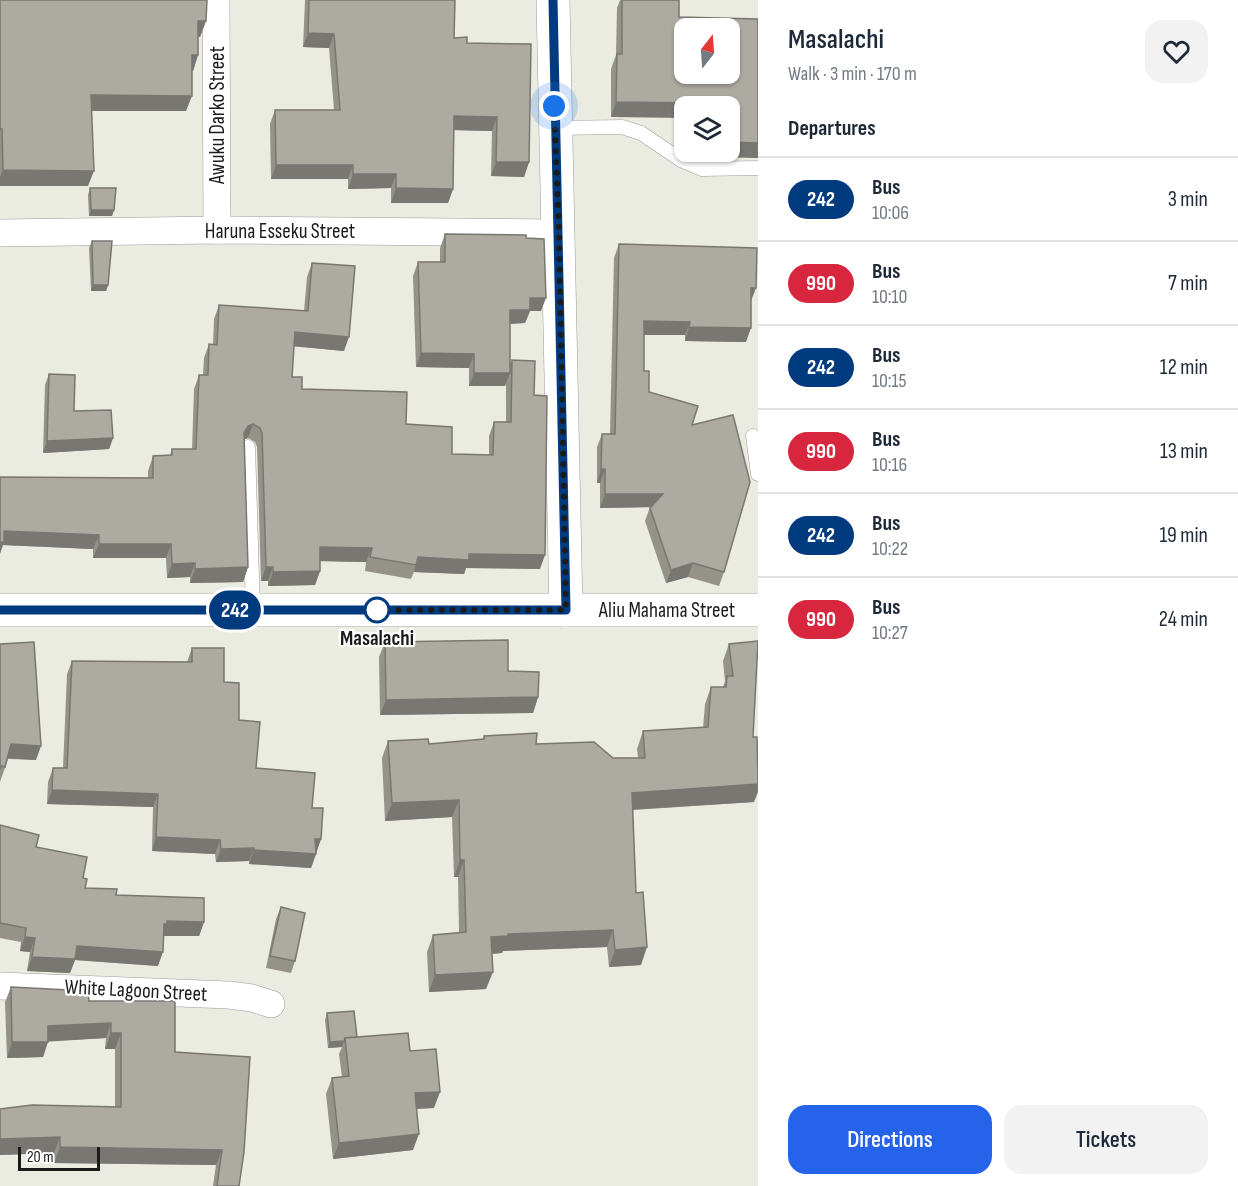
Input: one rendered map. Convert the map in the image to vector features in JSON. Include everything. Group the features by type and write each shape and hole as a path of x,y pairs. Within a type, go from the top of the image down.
{"street":[{"name":"Awuku Darko Street","path":"216,0 217,231"},
{"path":"553,0 566,610"},
{"name":"Haruna Esseku Street","path":"0,233 559,232"},
{"name":"Aliu Mahama Street","path":"0,610 758,610"},
{"name":"White Lagoon Street","path":"0,986 229,995 252,998 271,1004"}],"lane":[{"path":"554,128 622,127 641,133 681,160 702,169 758,168"},
{"path":"753,436 758,474"},
{"path":"248,447 253,610"}],"building":[{"path":"0,0 207,0 206,21 198,21 198,55 192,55 192,96 91,95 94,171 3,170 2,129 0,129"},
{"path":"309,0 455,0 454,38 467,37 467,43 531,44 529,162 496,162 497,117 454,116 453,189 396,188 396,174 353,174 353,165 276,165 275,110 340,110 334,34 308,33"},
{"path":"622,0 679,0 679,17 718,18 674,18 674,84 740,84 740,19 758,19 758,143 740,142 740,96 674,96 674,103 616,102 617,54 622,54"},
{"path":"90,188 116,188 114,210 91,210"},
{"path":"445,234 526,235 526,238 544,239 546,298 530,298 530,310 510,310 510,373 474,373 474,354 421,353 418,262 445,262"},
{"path":"92,241 112,241 108,285 93,285"},
{"path":"619,244 757,248 756,288 751,288 751,328 689,327 690,322 644,321 644,371 649,371 649,392 698,406 692,425 733,415 750,482 724,572 693,563 671,570 650,508 663,494 605,494 605,469 601,469 602,434 615,434"},
{"path":"312,263 355,266 349,337 295,332 292,377 302,377 302,389 407,392 406,424 452,427 452,454 493,455 494,422 511,422 512,360 535,361 534,395 547,396 545,555 469,554 469,560 418,557 416,565 370,557 372,548 320,547 320,571 273,572 273,567 266,567 262,433 260,428 253,424 248,426 244,433 248,567 195,569 195,563 172,564 171,544 99,544 99,535 4,531 4,542 0,542 0,477 153,478 153,456 172,455 172,449 196,449 199,375 208,375 209,344 217,345 219,305 308,311"},
{"path":"49,374 75,375 74,411 111,410 113,438 47,441"},
{"path":"508,640 508,671 539,672 538,697 386,700 385,642"},
{"path":"758,641 753,737 757,737 758,784 632,793 636,893 643,892 647,947 615,950 613,930 508,934 508,936 491,937 493,972 435,975 433,935 466,932 464,860 460,860 459,800 392,803 388,741 428,739 429,744 484,739 484,736 537,733 536,744 594,742 613,758 645,758 643,731 708,727 711,687 726,687 727,676 733,676 729,644"},
{"path":"34,642 41,746 11,744 5,767 1,766 0,769 0,644"},
{"path":"192,648 224,648 224,682 239,683 239,720 260,722 256,768 315,773 312,808 323,808 321,839 315,839 316,854 254,850 254,848 221,849 220,840 156,837 158,794 52,790 53,768 67,768 72,661 192,662"},
{"path":"0,825 39,835 36,847 87,857 83,878 87,879 85,888 117,889 116,895 204,898 204,922 167,921 167,924 164,924 163,952 77,946 75,959 32,957 35,938 25,937 26,928 0,923"},
{"path":"281,907 305,913 295,961 270,956"},
{"path":"11,987 88,991 89,1001 175,1001 175,1052 250,1057 244,1152 239,1186 217,1186 222,1150 60,1147 60,1137 0,1139 0,1109 32,1105 121,1107 121,1033 111,1033 111,1023 48,1026 48,1042 12,1042"},
{"path":"354,1011 357,1037 330,1042 327,1013"},
{"path":"408,1033 410,1051 436,1049 440,1092 415,1093 419,1134 339,1143 332,1078 349,1076 345,1038"}],"bus line":[{"name":"242","path":"0,610 566,610 553,0"}],"place":[{"name":"Masalachi","path":"377,610"}],"route":[{"path":"377,610 566,610 559,232 554,106"}]}
